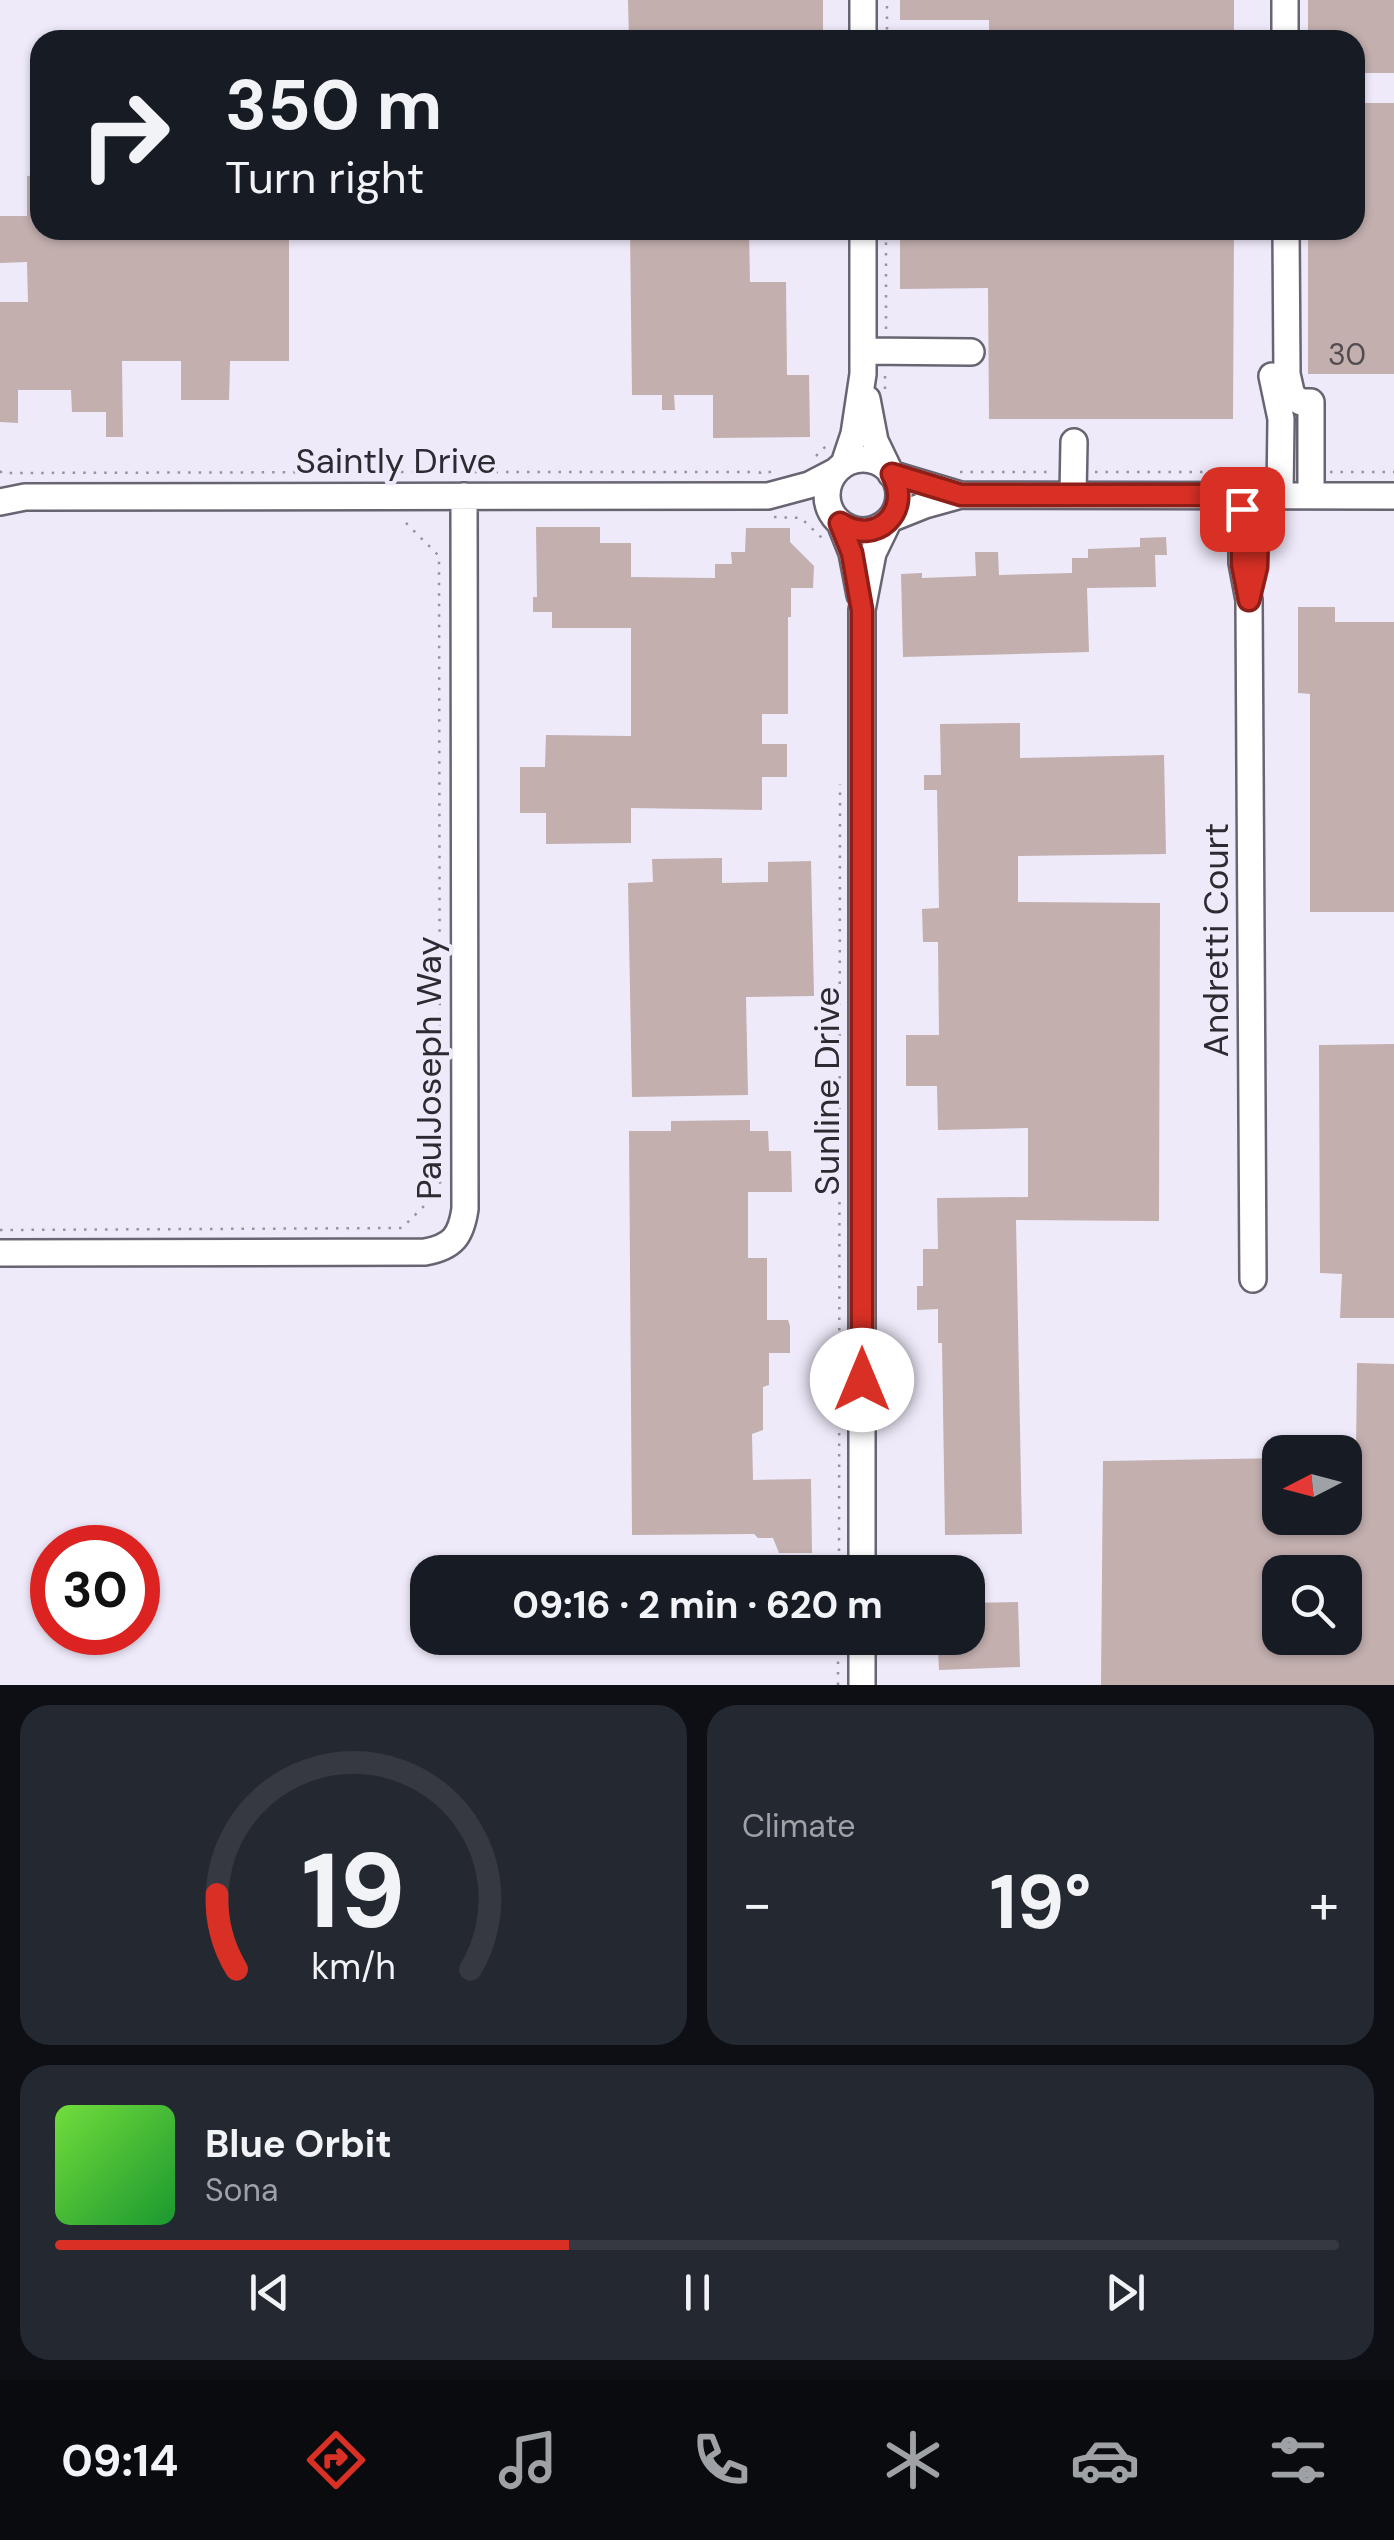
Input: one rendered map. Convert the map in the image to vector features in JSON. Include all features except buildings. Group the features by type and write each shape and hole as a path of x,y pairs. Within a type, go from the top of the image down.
{"street":[{"path":"863,0 863,30"},
{"path":"1285,0 1285,30"},
{"path":"864,240 875,442 897,484 896,508 889,520"},
{"path":"1265,489 1280,419 1270,366 1269,240"},
{"path":"1286,240 1287,374 1292,396 1301,402 1312,402 1311,484"},
{"path":"870,367 971,352"},
{"path":"870,367 854,434 830,459 827,490 834,528 876,529 961,483"},
{"path":"1074,442 1074,484"},
{"path":"830,459 868,460 890,472 961,483 1265,489 1311,484 1394,496"},
{"name":"Saintly Drive","path":"8,496 401,484 464,496 765,495 809,486 830,459"},
{"name":"Andretti Court","path":"1254,1279 1249,600 1257,567 1265,489"},
{"name":"Saintly Drive","path":"765,495 817,510 834,528"},
{"name":"PaulJoseph Way","path":"0,1253 425,1252 441,1249 462,1227 464,496"},
{"name":"Sunline Drive","path":"862,610 873,553 889,520"},
{"name":"Sunline Drive","path":"834,528 852,553 862,610 862,1555"},
{"path":"862,1655 862,1685"}],"path":[{"path":"886,30 887,0"},
{"path":"870,367 885,240"},
{"path":"0,471 765,495 801,518 834,528"},
{"path":"765,495 787,472"},
{"path":"1311,484 1394,472"},
{"path":"961,483 1265,489"},
{"path":"0,1230 402,1228 440,1190 439,556 402,519 401,484"},
{"path":"838,1555 840,775"},
{"path":"838,1655 838,1685"}],"route":[{"path":"862,1380 862,610 852,553 840,523 861,531 883,525 896,508 897,484 892,474 961,495 1259,495 1257,567 1249,600 1242,564 1242,509"}]}
